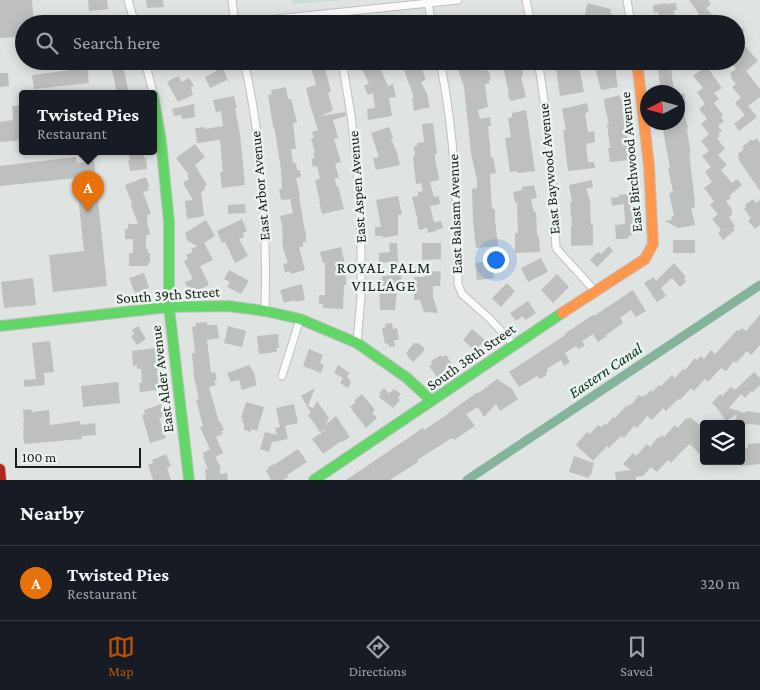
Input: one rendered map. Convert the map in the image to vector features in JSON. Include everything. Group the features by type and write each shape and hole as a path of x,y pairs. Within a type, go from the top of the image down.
{"street":[{"path":"128,0 132,15"},
{"path":"232,0 234,15"},
{"path":"312,15 458,0"},
{"path":"526,0 529,15"},
{"path":"626,0 629,15"},
{"path":"428,3 430,15"},
{"name":"East Alder Avenue","path":"147,70 152,90"},
{"name":"East Arbor Avenue","path":"246,70 250,85 264,203 265,311"},
{"name":"East Aspen Avenue","path":"344,70 352,115 359,187 361,297 357,343"},
{"name":"East Balsam Avenue","path":"442,70 447,92 453,153 457,211 458,284 462,294 490,319 514,345"},
{"name":"East Baywood Avenue","path":"539,70 549,141 556,248 596,292"},
{"name":"East Birchwood Avenue","path":"638,70 649,166 653,244 645,259"},
{"name":"East Alder Avenue","path":"157,118 169,222 169,307 189,480"},
{"name":"South 38th Street","path":"314,480 645,259"},
{"name":"South 39th Street","path":"0,326 169,307 228,306 265,311 300,319 357,343 407,378 432,401"},
{"path":"282,376 300,319"},
{"path":"0,469 1,480"}],"green space":[{"path":"291,0 341,0 292,4"}],"building":[{"path":"0,0 32,0 33,15 15,15 15,37 0,38"},
{"path":"88,0 107,0 108,9 89,11"},
{"path":"146,0 163,0 164,7 147,8"},
{"path":"689,0 708,0 711,4 706,8 712,15 698,15 699,14"},
{"path":"587,3 611,9 610,13 612,13 611,15 585,15"},
{"path":"676,3 677,10 674,10 674,15 658,15 658,12 654,13 653,5"},
{"path":"745,46 758,61 746,71 760,89 760,97 748,106 757,117 739,131 734,124 745,115 735,103 741,98 732,87 736,84 731,78 730,73 734,70 745,70"},
{"path":"87,70 89,83 34,89 32,75"},
{"path":"112,70 124,70 128,90 116,90"},
{"path":"224,70 229,82 227,80 210,88 205,77"},
{"path":"312,70 326,70 331,92 328,93 333,110 322,116 345,112 346,116 333,120 338,138 334,139 341,162 335,164 339,178 335,178 344,209 322,214 315,181 320,178 317,166 313,167 311,159 315,158 311,138 314,138 312,132 318,130 306,88 316,85"},
{"path":"362,70 381,70 388,86 393,84 396,97 389,98 392,116 368,120 367,109 375,108 373,93 368,95 364,86 369,83"},
{"path":"404,70 422,70 426,80 421,82 427,94 430,107 414,111 412,98 414,97"},
{"path":"458,70 488,70 491,79 489,80 490,83 485,84 488,107 478,110 480,119 490,117 491,126 488,126 491,158 493,157 496,173 490,174 492,209 495,209 498,246 476,248 472,189 477,188 477,180 471,153 464,87"},
{"path":"504,70 522,70 521,77 526,97 511,101"},
{"path":"556,70 580,70 584,92 560,96"},
{"path":"595,70 615,70 618,87 601,90"},
{"path":"658,70 671,70 673,85 660,85"},
{"path":"701,70 709,70 722,88 714,93 719,99 714,103 723,115 721,117 724,121 718,126 722,131 718,134 720,136 717,138 725,149 718,155 727,165 721,170 732,183 737,179 742,185 726,201 733,211 729,217 735,226 733,227 735,230 723,240 718,233 721,230 712,219 718,214 710,205 714,201 704,188 712,182 705,172 711,167 702,156 709,151 701,141 709,134 701,124 707,119 699,109 705,104 697,92 703,88 693,76"},
{"path":"0,73 8,73 9,86 0,87"},
{"path":"178,76 182,82 189,78 194,86 191,87 193,95 178,102 167,82"},
{"path":"286,87 288,99 291,99 297,122 293,123 296,149 291,149 293,163 296,163 297,170 300,170 301,177 296,178 306,231 306,242 303,242 303,247 299,247 305,270 291,274 290,271 285,273 283,264 288,263 283,248 280,216 293,213 290,199 281,200 279,189 282,189 281,170 268,95 272,94 271,90"},
{"path":"620,95 620,99 624,98 627,111 624,112 629,160 610,162 607,124 609,124 604,99"},
{"path":"234,96 237,108 235,108 240,134 245,185 222,188 220,172 223,172 220,140 197,143 195,128 205,127 205,129 223,126 221,111 216,112 213,100"},
{"path":"587,103 589,112 585,113 588,132 594,131 595,142 586,144 588,162 594,162 595,168 568,171 563,130 566,130 562,109"},
{"path":"194,104 195,117 182,119 181,115 174,116 172,109"},
{"path":"19,105 19,140 0,142 0,122 13,120 12,106"},
{"path":"526,110 535,171 510,172 505,138 511,137 508,118 512,117 512,113"},
{"path":"685,117 691,155 689,152 695,203 695,208 691,208 695,225 678,228 665,221 672,220 671,217 674,216 669,193 673,192 668,168 670,168 663,130 685,130"},
{"path":"433,123 437,154 435,154 435,159 439,180 430,182 434,197 439,196 440,204 430,206 434,222 441,221 443,228 428,233 427,228 419,230 412,197 418,196 418,192 423,191 421,183 416,184 413,157 415,156 414,146 417,146 417,143 424,142 422,124"},
{"path":"389,127 400,165 376,170 373,158 379,157 371,133"},
{"path":"757,138 760,143 760,191 739,160 738,154 744,149 742,147 752,139 753,141"},
{"path":"195,144 205,157 195,165 207,185 204,187 205,190 201,192 204,216 187,219 185,201 193,200 183,183 189,179 187,175 189,175 176,158"},
{"path":"129,155 144,155 147,169 130,171 128,160 130,160"},
{"path":"76,157 77,163 94,161 107,286 53,292 49,255 84,251 76,178 0,186 0,166"},
{"path":"146,177 149,190 143,192 151,214 147,215 150,235 146,235 146,249 150,253 150,263 148,263 148,266 129,266 129,253 133,253 133,239 125,239 125,229 128,229 128,224 138,224 125,185"},
{"path":"592,180 593,187 586,189 590,200 593,245 571,246 570,202 572,202 569,185"},
{"path":"534,185 537,198 531,199 534,212 536,212 540,252 515,253 515,233 518,233 517,202 515,203 513,192 522,190 522,187"},
{"path":"627,194 627,196 631,195 635,232 626,239 616,239 615,225 625,224 624,204 612,206 611,198"},
{"path":"398,196 402,214 398,215 398,235 383,238 383,236 375,236 375,227 381,227 376,200"},
{"path":"753,199 756,203 760,200 760,225 755,229 748,221 751,218 744,209 745,205"},
{"path":"245,204 246,213 228,214 228,205"},
{"path":"242,219 247,231 243,233 244,237 239,239 248,256 235,263 225,242 222,243 217,231"},
{"path":"206,220 215,236 204,243 213,260 200,266 209,285 196,291 194,287 189,290 185,282 193,279 184,261 188,259 186,255 193,252 191,249 197,246 188,241 185,233"},
{"path":"673,240 695,240 695,253 673,253"},
{"path":"389,243 397,243 399,274 401,274 403,289 397,290 395,310 380,310 379,279 383,279 382,276 393,275 391,262 379,263 379,253 390,252"},
{"path":"422,243 441,243 441,259 422,260"},
{"path":"609,246 613,251 597,267 590,260 598,252 601,254"},
{"path":"341,247 346,269 343,309 323,308 323,304 319,304 319,295 325,295 325,263 323,263 320,252"},
{"path":"541,258 548,272 528,282 521,268"},
{"path":"492,261 494,278 477,280 475,263"},
{"path":"674,263 686,277 684,279 686,282 680,287 672,278 661,288 666,296 657,302 644,283 654,277 656,281"},
{"path":"229,270 249,281 241,294 227,287 230,282 224,279"},
{"path":"441,271 440,286 433,286 433,297 438,313 424,312 420,300 414,300 414,277 425,277 425,272"},
{"path":"144,273 149,288 135,293 129,278"},
{"path":"557,274 569,287 553,303 541,290"},
{"path":"33,278 36,305 4,308 1,282"},
{"path":"302,284 305,300 284,303 280,290"},
{"path":"506,284 515,291 501,307 492,298"},
{"path":"633,290 646,311 636,317 631,310 620,318 623,323 598,342 593,334 582,341 585,345 581,348 578,349 576,346 565,353 570,362 564,366 561,360 547,369 548,371 545,373 547,375 540,379 537,376 519,387 509,372"},
{"path":"528,301 536,313 525,320 523,316 516,321 510,313"},
{"path":"760,315 760,345 751,355 747,351 736,363 734,361 726,371 721,368 708,382 705,379 694,391 691,388 666,411 663,408 652,420 647,416 637,428 634,426 624,438 621,436 609,448 607,446 593,461 576,445 587,432 590,434 598,425 601,427 604,424 606,425 626,406 631,405 639,395 643,397 651,390 652,392 672,375 675,378 695,358 697,360 701,356 704,359 711,350 715,354 737,330 739,331 742,328 746,331"},
{"path":"207,322 207,325 217,325 219,338 207,340 211,373 215,372 217,380 214,381 216,385 209,387 219,422 224,430 221,431 223,434 216,437 223,453 215,457 220,466 220,474 227,473 228,480 206,480 205,469 208,469 203,453 210,449 200,427 203,426 196,400 199,399 194,377 192,353 195,353 192,327 196,326 196,323"},
{"path":"392,323 393,329 397,328 399,340 394,340 395,346 389,347 388,343 385,344 382,328 386,327 385,324"},
{"path":"138,326 146,339 137,345 131,336 134,334 132,330"},
{"path":"228,326 246,331 242,347 224,343"},
{"path":"472,329 485,340 475,351 463,340"},
{"path":"278,334 279,348 276,348 277,352 259,354 257,336"},
{"path":"50,341 54,372 44,373 45,385 24,387 24,380 36,379 32,343"},
{"path":"414,343 418,343 424,348 424,351 413,362 406,353"},
{"path":"156,348 159,390 140,392 139,383 142,382 141,369 137,369 137,365 133,366 132,351"},
{"path":"309,349 323,355 320,363 324,365 321,373 303,366"},
{"path":"441,355 442,357 446,355 452,364 449,366 451,370 438,378 429,366 432,364 431,361"},
{"path":"249,365 254,373 257,385 242,390 239,380 231,382 227,373"},
{"path":"338,365 350,373 347,376 351,382 348,388 340,383 343,378 334,373"},
{"path":"754,372 760,378 760,385 753,392 751,391 745,398 741,394 729,408 745,413 746,411 760,413 760,425 745,425 745,420 735,420 737,414 725,420 712,403 720,394 722,396 731,387 735,390"},
{"path":"497,379 512,389 518,399 500,411 496,404 484,417 478,407 466,414 475,426 417,460 418,462 390,480 346,480 423,428 424,430 448,414"},
{"path":"118,382 120,403 83,407 81,386"},
{"path":"315,388 308,406 313,408 317,401 329,418 325,425 336,416 350,437 323,454 312,439 326,430 321,433 320,431 317,432 319,430 308,415 311,413 301,396"},
{"path":"384,388 388,393 394,389 401,394 398,398 400,400 393,408 379,397 381,394 379,393"},
{"path":"362,394 375,410 372,413 377,418 366,428 350,407"},
{"path":"246,402 264,407 257,431 251,429 251,432 244,430 243,419 241,418"},
{"path":"161,404 165,416 159,418 166,438 150,443 142,415 145,414 144,410"},
{"path":"294,404 298,423 280,427 276,408"},
{"path":"31,409 32,412 49,410 50,425 80,421 81,425 95,423 96,435 82,436 82,439 24,444 23,410"},
{"path":"690,417 700,425 700,455 690,444 671,463 668,460 657,472 651,467 643,476 636,477 636,480 616,480 615,472 631,470 623,464 633,453 636,456 647,444 650,447 658,437 662,435 664,437 675,425 678,428 686,418"},
{"path":"285,426 288,439 272,442 269,452 260,449 265,432 277,435 275,428"},
{"path":"760,443 760,464 741,466 745,465 745,448 748,448 748,444"},
{"path":"298,449 307,462 287,475 288,477 283,480 271,480 266,471 268,467"},
{"path":"166,454 171,466 167,468 171,480 153,480 148,465 153,463 152,460"},
{"path":"574,456 594,463 589,478 569,472"}],"waterway":[{"name":"Eastern Canal","path":"467,480 760,285"}],"traffic: fast":[{"path":"157,118 169,222 169,307 189,480"},
{"path":"0,326 169,307 228,306 265,311 300,319 357,343 407,378 432,401"},
{"path":"314,480 562,313"}],"traffic: slow":[{"path":"562,313 645,259 653,244 649,166 638,70"}],"traffic: jam":[{"path":"0,469 1,480"}],"place":[{"name":"Twisted Pies","path":"88,212"}],"district":[{"name":"ROYAL PALM VILLAGE","path":"384,276"}]}
